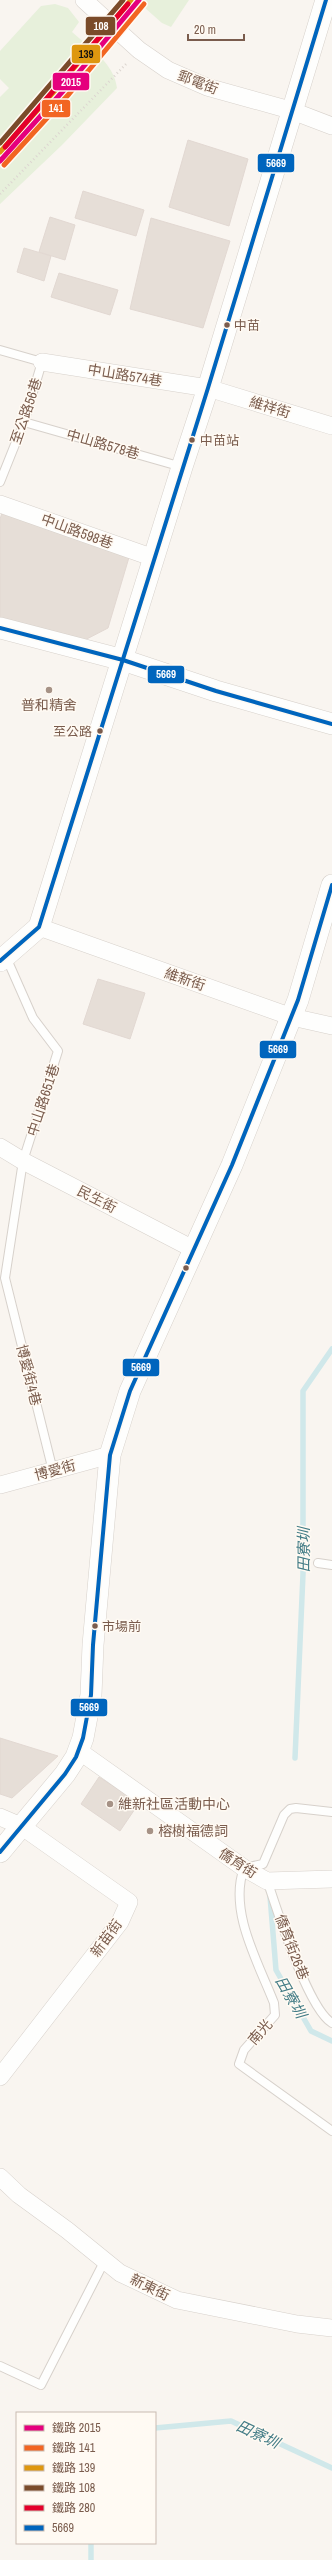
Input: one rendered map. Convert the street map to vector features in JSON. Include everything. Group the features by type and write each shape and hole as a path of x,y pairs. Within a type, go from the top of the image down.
{"street":[{"name":"郵電街","path":"84,0 139,50 168,70 208,87 290,110 332,126"},
{"path":"2,956 39,927 208,388 290,110 326,0"},
{"name":"中山路574巷","path":"42,362 208,388"},
{"name":"維祥街","path":"208,388 332,426"},
{"name":"中山路598巷","path":"0,504 154,558"},
{"path":"0,628 122,660 216,691 332,724"},
{"path":"0,1852 65,1774 79,1751 89,1718 110,1455 130,1391 195,1250 232,1165 292,1016 332,885"},
{"name":"維新街","path":"39,927 292,1016 332,1026"},
{"name":"民生街","path":"0,1147 23,1161 195,1250"},
{"name":"博愛街","path":"0,1485 110,1455"},
{"name":"僑育街","path":"79,1751 244,1868 267,1881 332,1879"},
{"path":"0,1817 21,1826"},
{"name":"新苗街","path":"0,2077 120,1922 129,1902 21,1826"},
{"name":"新東街","path":"0,2176 19,2195 120,2273 177,2300 296,2324 332,2328"}],"lane":[{"path":"0,350 42,362"},
{"name":"至公路56巷","path":"0,482 24,422 42,362"},
{"name":"中山路578巷","path":"24,422 182,467"},
{"name":"中山路651巷","path":"2,956 33,1018 58,1051 23,1161"},
{"name":"博愛街4巷","path":"23,1161 5,1278 53,1471"},
{"path":"318,1563 332,1565"},
{"path":"244,1868 262,1864 284,1815 290,1809 332,1812"},
{"name":"僑育街26巷","path":"262,1864 267,1881 312,1999 324,2018 332,2022"},
{"name":"南光","path":"244,1868 240,1879 239,1908 274,2003 275,2016 244,2050 239,2064 332,2131"},
{"path":"0,2366 41,2385 105,2260"}],"path":[{"path":"0,194 139,50"}],"green space":[{"path":"136,0 189,0 171,27 162,23"},
{"path":"55,4 68,8 79,22 72,32 93,50 106,64 115,79 117,88 62,145 0,204 0,97 9,88 0,79 0,51 41,6"}],"building":[{"path":"188,140 248,159 229,226 169,207"},
{"path":"83,191 144,210 136,236 75,218"},
{"path":"50,217 75,225 65,260 39,252"},
{"path":"151,218 230,241 203,328 130,309"},
{"path":"24,248 51,256 44,281 17,272"},
{"path":"59,273 118,290 110,315 51,297"},
{"path":"2,513 130,554 108,628 77,644 0,621 0,519"},
{"path":"98,979 145,993 130,1039 83,1024"},
{"path":"0,1738 58,1756 12,1798 0,1794"},
{"name":"維新社區活動中心","path":"99,1777 139,1803 120,1831 81,1804"}],"waterway":[{"name":"田寮圳","path":"295,1758 303,1574 303,1391 332,1349"},
{"name":"田寮圳","path":"270,1896 276,1970 311,2031 332,2041"},
{"name":"田寮圳","path":"156,2428 231,2421 332,2468"},
{"name":"田寮圳","path":"91,2544 91,2560"}],"rail line":[{"name":"108","path":"0,143 123,0"},
{"name":"139","path":"0,152 59,86 131,0"},
{"name":"2015","path":"0,161 64,90 139,0"},
{"name":"280","path":"5,147 128,4"},
{"name":"141","path":"4,165 69,94 144,4"}],"transit line":[{"name":"5669","path":"0,961 39,927 208,388 326,0"},
{"name":"5669","path":"0,628 123,660 216,691 332,724"},
{"name":"5669","path":"0,1852 65,1774 76,1757 83,1738 91,1695 93,1645 110,1455 130,1391 232,1165 298,1000 332,885"}],"place":[{"name":"中苗","path":"227,325"},
{"name":"中苗站","path":"192,440"},
{"name":"普和精舍","path":"49,690"},
{"name":"至公路","path":"100,731"},
{"name":"市場前","path":"95,1626"},
{"name":"維新社區活動中心","path":"110,1804"},
{"name":"榕樹福德詞","path":"150,1831"}]}
